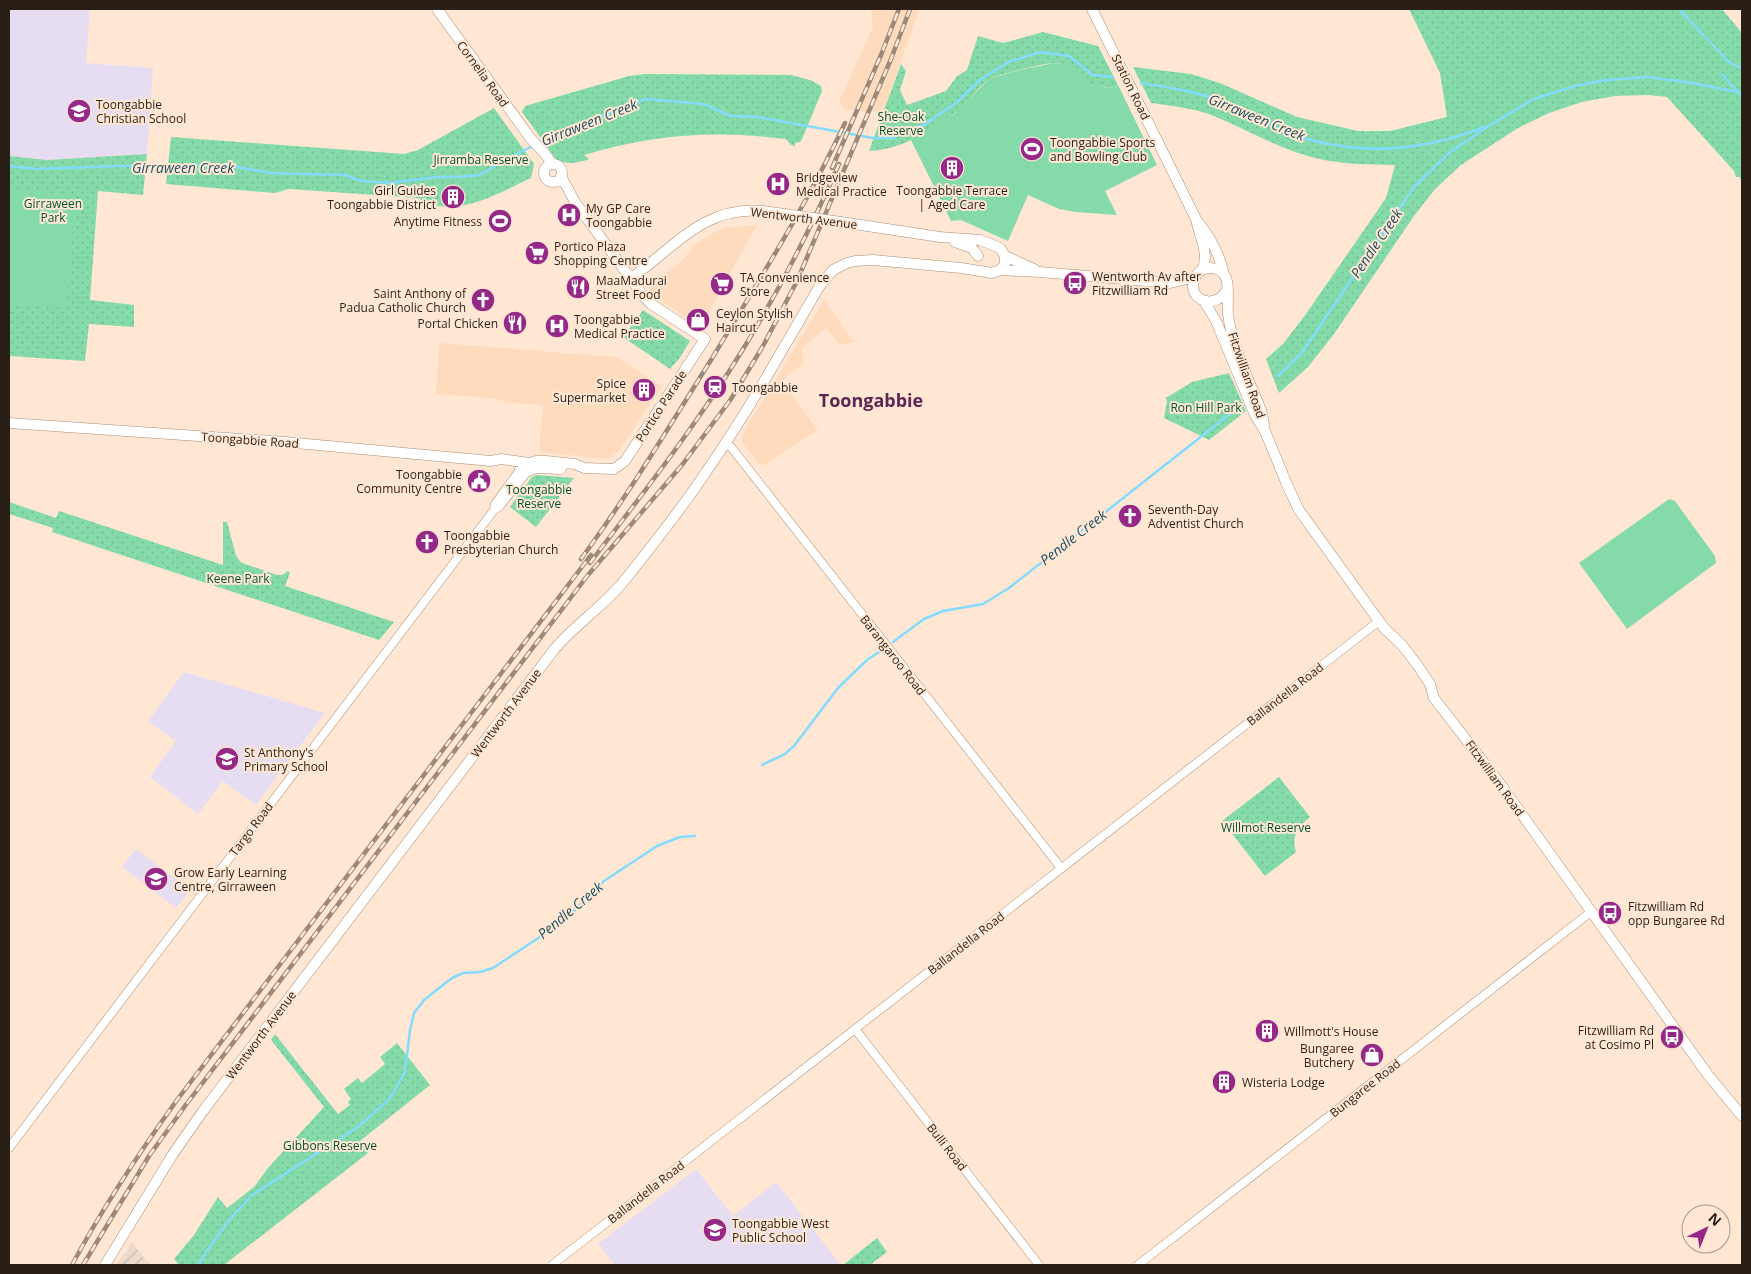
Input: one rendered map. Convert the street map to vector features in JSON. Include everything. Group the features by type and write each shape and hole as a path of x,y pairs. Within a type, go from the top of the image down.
{"main road":[{"name":"Cornelia Road","path":"437,9 546,162"},
{"name":"Station Road","path":"1092,9 1196,219 1207,234 1219,259 1224,275"},
{"path":"558,179 562,172 560,167 546,162 544,173 546,178 558,179 630,279"},
{"name":"Wentworth Avenue","path":"630,279 708,220 737,211 763,211 940,237 974,240 994,245"},
{"name":"Station Road","path":"1196,219 1205,251 1204,265 1198,274"},
{"name":"Wentworth Avenue","path":"104,1265 168,1162 203,1111 553,651 574,627 608,599 623,583 698,485 820,287 833,270 847,263 863,260 961,268 980,263 972,248 940,237"},
{"path":"1000,270 1005,264 1005,256 1000,248 994,245 984,247 980,263 992,273 1000,270 1040,272 1170,283 1195,293 1204,301 1215,301 1224,295 1227,285 1224,275 1212,268 1170,283"},
{"path":"1005,256 1040,272"},
{"path":"1195,293 1193,282 1198,274"},
{"name":"Portico Parade","path":"614,469 625,461 705,339 651,304 630,279"},
{"name":"Fitzwilliam Road","path":"1226,290 1232,336 1262,413 1265,432"},
{"name":"Fitzwilliam Road","path":"1204,301 1216,321 1255,415 1265,432 1299,510 1379,621 1413,659 1430,684 1434,698 1468,741 1592,911 1708,1075 1742,1116"},
{"name":"Toongabbie Road","path":"9,423 372,449 491,461 501,459 525,468 550,468 574,471 584,468 614,469"}],"street":[{"name":"Barangaroo Road","path":"725,443 736,454 1060,868"},
{"name":"Targo Road","path":"9,1148 494,510 499,507 525,468"},
{"name":"Ballandella Road","path":"552,1265 1379,621"},
{"name":"Bungaree Road","path":"1138,1265 1592,911"},
{"name":"Bulli Road","path":"855,1029 1039,1265"}],"shaded area":[{"name":"Toongabbie Christian School","path":"9,9 90,9 86,63 153,68 147,154 47,160 9,156"},
{"path":"871,9 919,9 884,110 874,112 846,110 839,102 873,27"},
{"path":"757,225 702,324 699,325 655,297 648,286 680,263 692,250 692,246 713,233 725,228"},
{"path":"824,300 854,342 840,345 826,328 802,348 804,363 781,382 818,430 764,465 759,464 742,442 742,435"},
{"path":"439,343 616,357 662,386 619,451 611,457 605,459 539,452 543,405 436,394"},
{"name":"St Anthony's Primary School","path":"184,672 325,713 256,805 223,781 198,814 150,777 176,741 148,721"},
{"name":"Grow Early Learning Centre, Girraween","path":"136,849 190,890 176,908 122,867"},
{"name":"Toongabbie West Public School","path":"696,1169 733,1216 776,1182 841,1265 615,1265 598,1244"},
{"path":"132,1243 150,1265 116,1265"}],"green space":[{"path":"1409,9 1722,9 1742,33 1742,185 1740,177 1736,177 1734,171 1667,97 1648,95 1615,96 1582,102 1549,113 1518,128 1461,165 1435,189 1414,216 1334,334 1308,367 1279,393 1266,359 1283,344 1306,314 1386,198 1395,165 1358,164 1320,159 1279,146 1206,113 1151,103 1133,67 1191,74 1220,83 1297,117 1358,131 1390,131 1447,117 1440,73"},
{"name":"She-Oak Reserve","path":"1043,32 1098,46 1118,85 1116,88 1089,84 1061,63 1000,75 988,80 958,110 916,138 893,147 869,151 901,64 906,71 900,90 907,105 946,91 957,76 967,70 978,36 1003,43"},
{"name":"Toongabbie Sports and Bowling Club","path":"1054,63 1066,64 1088,83 1106,88 1116,88 1118,85 1157,165 1105,191 1117,215 1059,209 1028,195 1008,241 961,220 951,221 911,140 956,112 956,109 959,109 989,79"},
{"name":"Jirramba Reserve","path":"645,74 791,75 810,80 821,86 822,91 802,139 800,142 795,143 795,146 791,145 786,139 759,136 684,136 660,138 610,148 584,155 589,159 572,163 556,159 522,112 525,106 629,76"},
{"name":"Jirramba Reserve","path":"494,108 534,164 531,178 490,197 461,206 446,207 418,198 289,189 275,193 166,184 171,137 404,154 418,150"},
{"name":"Girraween Park","path":"147,154 143,195 98,191 90,300 134,305 134,327 89,324 85,361 9,356 9,156 47,160"},
{"path":"9,189 76,195 66,308 9,303"},
{"path":"643,310 690,341 679,359 670,369 623,337"},
{"name":"Ron Hill Park","path":"1229,373 1246,411 1209,440 1164,418 1166,398 1192,382"},
{"name":"Toongabbie Reserve","path":"537,475 574,478 536,527 510,507 532,477"},
{"path":"1669,499 1675,501 1715,556 1716,563 1627,629 1579,563"},
{"name":"Keene Park","path":"9,502 56,518 59,511 223,565 223,522 227,522 236,556 242,563 277,575 282,575 288,571 290,573 285,586 394,622 379,640 52,532 53,528 9,514"},
{"name":"Willmot Reserve","path":"1279,777 1310,817 1302,824 1295,837 1296,852 1265,876 1222,821"},
{"name":"Gibbons Reserve","path":"275,1034 338,1114 350,1105 348,1102 351,1099 344,1089 358,1078 362,1083 385,1064 380,1057 397,1043 430,1085 360,1141 368,1153 224,1265 179,1265 174,1259 194,1235 218,1197 227,1208 254,1187 268,1168 324,1107 271,1040"},
{"path":"877,1238 887,1252 870,1265 843,1265"}],"waterway":[{"path":"1679,9 1729,62 1742,69"},
{"name":"Girraween Creek","path":"539,142 646,99 704,104 730,116 758,117 873,138 892,138 926,124 957,102 980,80 1008,62 1040,52 1069,56 1093,75 1113,77"},
{"path":"1722,74 1738,92"},
{"name":"Pendle Creek","path":"1278,376 1301,354 1414,187 1449,153 1490,125 1534,99 1575,86 1606,80 1648,77 1738,92 1742,97"},
{"name":"Girraween Creek","path":"1141,83 1208,96 1230,104 1291,134 1340,146 1364,148 1413,146 1437,142 1484,127"},
{"name":"Girraween Creek","path":"9,166 36,169 225,165 271,173 345,175 361,181 390,183 438,177 479,175 534,145"},
{"name":"Pendle Creek","path":"893,642 924,619 943,611 983,604 1009,588 1240,406"},
{"name":"Pendle Creek","path":"762,765 785,754 794,746 838,688 867,660 882,650"},
{"name":"Pendle Creek","path":"199,1265 230,1219 252,1195 358,1127 386,1102 394,1092 405,1071 414,1013 424,1000 452,978 463,973 480,972 493,968 549,931 568,917 604,881 657,846 680,837 695,836"}],"railway":[{"path":"832,168 899,9"},
{"path":"83,1265 149,1156 185,1106 588,575 682,465 731,399 763,346 797,281 891,59 910,9"},
{"path":"581,559 648,461 711,360 798,214 845,123"},
{"path":"590,563 678,446 733,366 790,267 839,164"},
{"path":"72,1265 122,1181 177,1100 591,555"}],"place":[{"name":"Toongabbie Christian School","path":"79,111"},
{"name":"Toongabbie Sports and Bowling Club","path":"1032,149"},
{"name":"Toongabbie Terrace | Aged Care","path":"952,168"},
{"name":"Bridgeview Medical Practice","path":"778,184"},
{"name":"Girl Guides Toongabbie District","path":"453,197"},
{"name":"My GP Care Toongabbie","path":"569,215"},
{"name":"Anytime Fitness","path":"500,221"},
{"name":"Portico Plaza Shopping Centre","path":"537,253"},
{"name":"Wentworth Av after Fitzwilliam Rd","path":"1075,283"},
{"name":"TA Convenience Store","path":"722,284"},
{"name":"MaaMadurai Street Food","path":"578,287"},
{"name":"Saint Anthony of Padua Catholic Church","path":"483,300"},
{"name":"Ceylon Stylish Haircut","path":"698,320"},
{"name":"Portal Chicken","path":"515,323"},
{"name":"Toongabbie Medical Practice","path":"557,326"},
{"name":"Toongabbie","path":"715,387"},
{"name":"Spice Supermarket","path":"644,390"},
{"name":"Toongabbie Community Centre","path":"479,481"},
{"name":"Seventh-Day Adventist Church","path":"1130,516"},
{"name":"Toongabbie Presbyterian Church","path":"427,542"},
{"name":"St Anthony's Primary School","path":"227,759"},
{"name":"Grow Early Learning Centre, Girraween","path":"156,879"},
{"name":"Fitzwilliam Rd opp Bungaree Rd","path":"1610,913"},
{"name":"Willmott's House","path":"1267,1031"},
{"name":"Fitzwilliam Rd at Cosimo Pl","path":"1672,1037"},
{"name":"Bungaree Butchery","path":"1372,1055"},
{"name":"Wisteria Lodge","path":"1224,1082"},
{"name":"Toongabbie West Public School","path":"715,1230"}],"district":[{"name":"Toongabbie","path":"871,400"}]}
